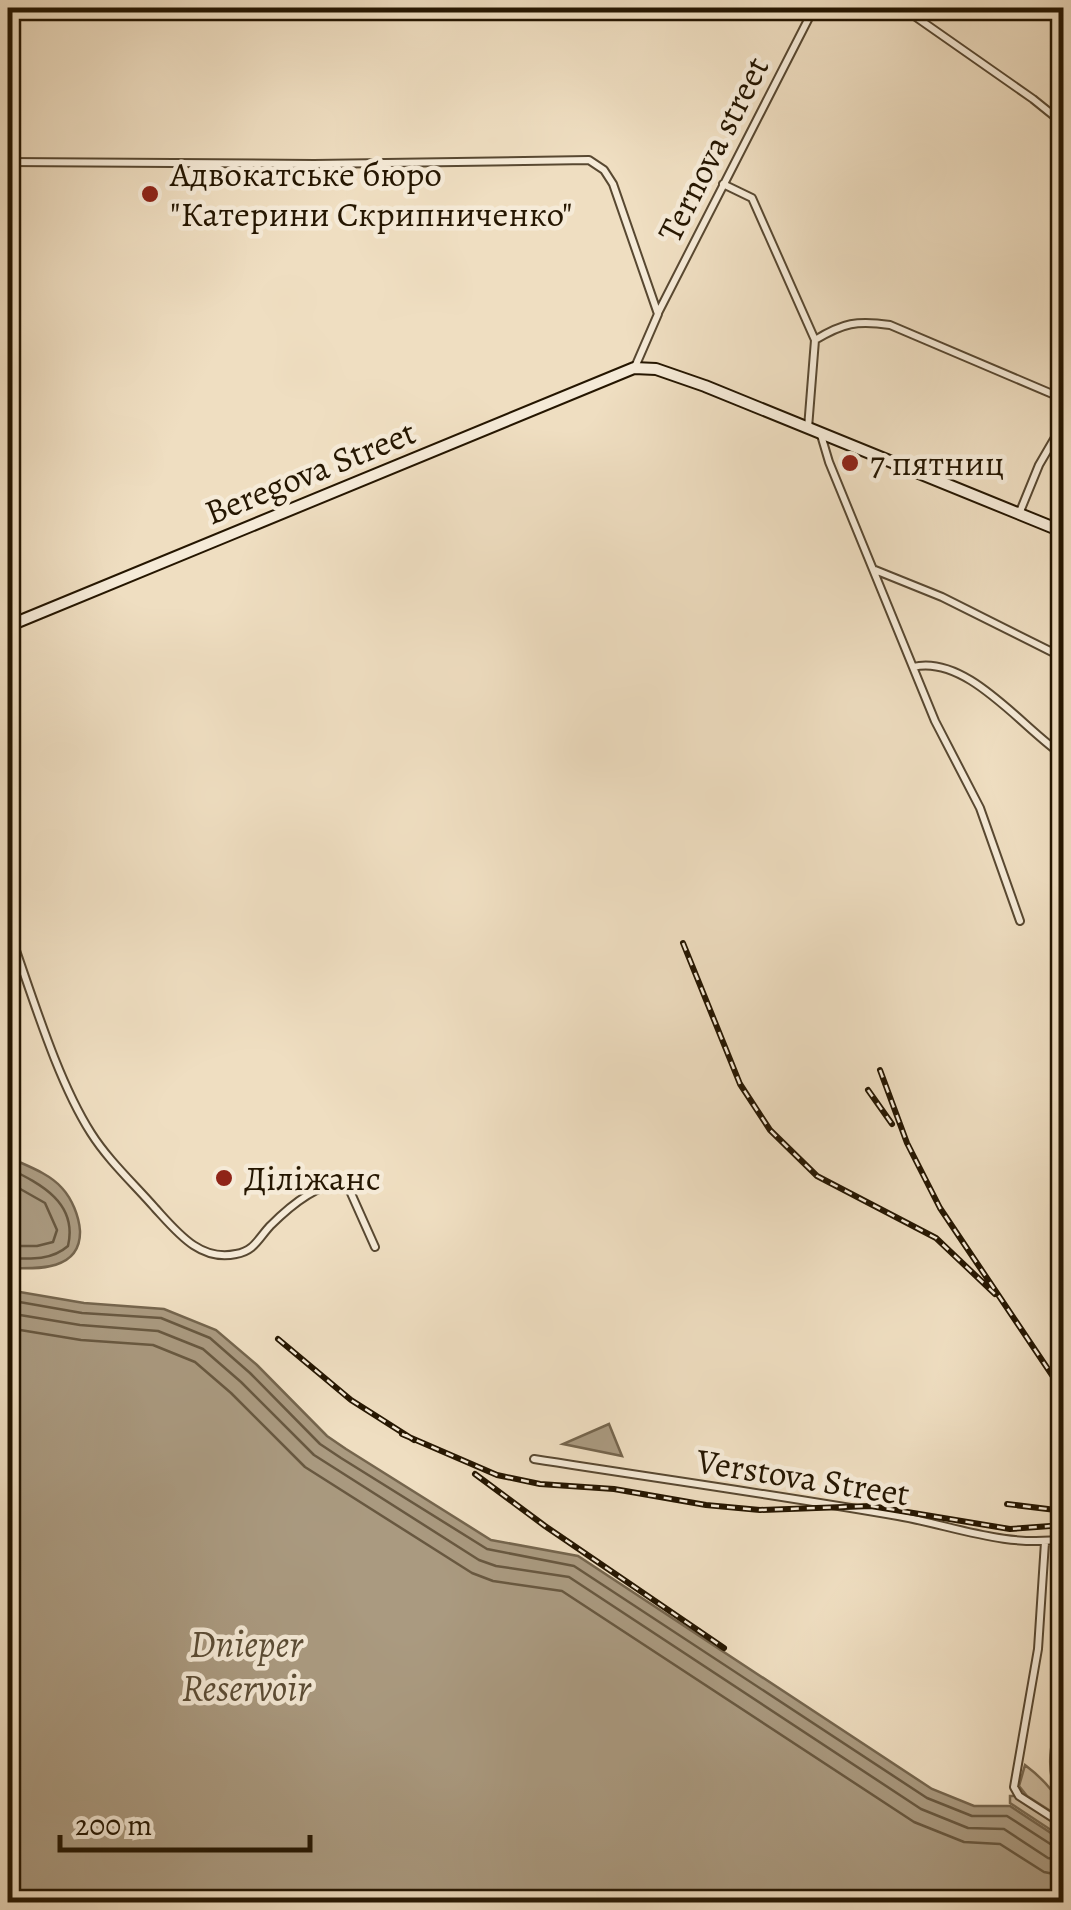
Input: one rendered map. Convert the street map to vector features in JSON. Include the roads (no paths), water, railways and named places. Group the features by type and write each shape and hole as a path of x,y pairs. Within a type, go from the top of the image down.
{"street":[{"name":"Ternova street","path":"658,314 814,8"},
{"path":"902,8 1064,124"},
{"path":"1038,8 1064,22"},
{"path":"8,162 314,164 589,160 604,170 613,184 658,314 634,368 677,375 1064,532"},
{"path":"722,184 752,198 815,340 808,429"},
{"path":"815,340 836,327 863,321 890,325 1064,399"},
{"name":"Beregova Street","path":"8,626 634,368"},
{"path":"1020,514 1039,465 1064,422"},
{"path":"821,434 913,667 980,808 1020,921"},
{"path":"874,570 942,598 1064,658"},
{"path":"913,667 948,670 968,679 1064,756"},
{"path":"8,928 74,1102 92,1136 194,1248 219,1256 251,1250 280,1217 329,1184 340,1182 350,1190 375,1247"},
{"name":"Verstova Street","path":"534,1458 902,1517 998,1540 1064,1539"},
{"path":"1045,1542 1038,1649 1014,1787 1020,1796 1064,1825"}],"water":[{"path":"8,1157 50,1178 72,1202 80,1231 73,1254 65,1261 44,1267 8,1268"},
{"name":"Dnieper Reservoir","path":"8,1290 84,1303 164,1309 216,1330 257,1365 327,1436 491,1540 578,1556 932,1789 974,1806 1010,1806 1063,1841 1063,1902 8,1902"},
{"path":"609,1424 622,1456 563,1444"},
{"path":"1063,1698 1063,1805 1050,1766"}],"railway":[{"path":"683,943 740,1084 770,1130 817,1176 936,1238 995,1294"},
{"path":"880,1070 907,1143 940,1208 1064,1393"},
{"path":"868,1090 892,1124"},
{"path":"278,1339 351,1400 414,1440"},
{"path":"402,1434 497,1475 540,1484 614,1489 760,1510 871,1506 1010,1529 1064,1525"},
{"path":"475,1474 724,1648"},
{"path":"1007,1504 1064,1511"}],"place":[{"name":"Адвокатське бюро \"Катерини Скрипниченко\"","path":"150,194"},
{"name":"7 пятниц","path":"850,463"},
{"name":"Діліжанс","path":"224,1178"}]}
